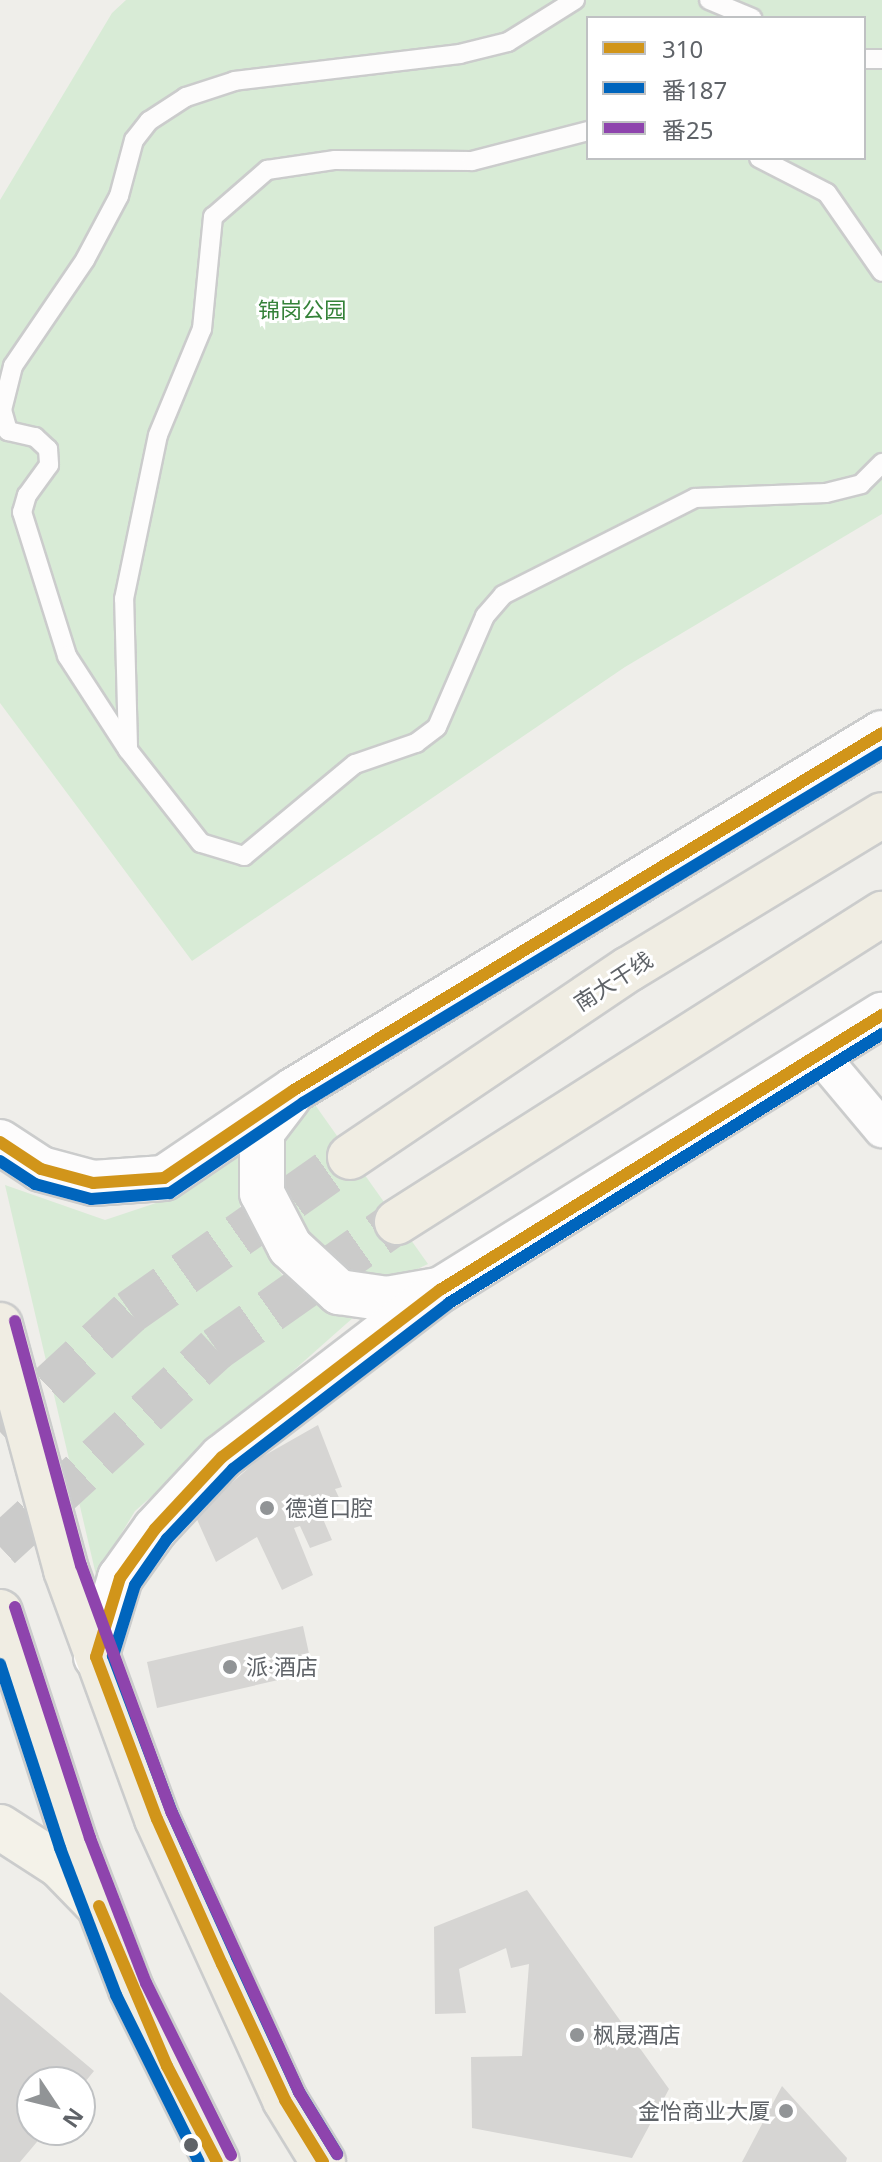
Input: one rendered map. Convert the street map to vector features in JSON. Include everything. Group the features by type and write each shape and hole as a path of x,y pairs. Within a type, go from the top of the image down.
{"highway":[{"name":"南大干线","path":"350,1157 629,969 882,815"},
{"path":"397,1222 882,914"},
{"path":"0,1325 66,1570 157,1819 285,2100 323,2162"},
{"path":"0,1612 106,1908 167,2066 217,2162"}],"main road":[{"path":"0,1142 41,1169 93,1183 164,1178 294,1090 882,733"},
{"path":"96,1657 120,1578 186,1493 222,1457 440,1290 882,1015"},
{"path":"294,1090 262,1132 262,1193 290,1247 339,1292 387,1299 440,1290"},
{"path":"0,1827 59,1865 106,1908"}],"street":[{"path":"820,1055 882,1129"}],"lane":[{"path":"575,0 508,42 460,54 235,81 186,97 149,121 134,140 119,196 85,260 13,366 2,410 8,431 35,437 48,449 49,465 27,495 22,512 67,656 128,750 201,843 244,856 355,764 416,743 437,727 480,626 503,595 695,498 826,493 861,484 882,463"},
{"path":"709,0 747,16"},
{"path":"128,750 124,599 158,435 202,329 213,217 267,170 335,160 472,161 586,132"},
{"path":"765,160 786,167 827,193 882,272"}],"green space":[{"name":"锦岗公园","path":"126,0 882,0 882,514 625,667 192,961 0,703 0,200 112,13"},
{"path":"313,1102 428,1264 388,1283 346,1278 302,1233 281,1182 284,1131"},
{"path":"240,1146 240,1216 282,1275 323,1308 355,1316 135,1511 96,1575 5,1185 105,1220 168,1199"}],"building":[{"name":"德道口腔","path":"318,1425 342,1487 335,1489 342,1504 320,1512 332,1540 310,1548 300,1526 294,1528 313,1575 282,1590 257,1537 216,1562 195,1515 260,1458"},
{"name":"派·酒店","path":"303,1626 313,1672 157,1708 147,1662"},
{"name":"枫晟酒店","path":"527,1890 669,2089 632,2158 472,2128 471,2057 522,2056 529,1964 511,1968 506,1948 459,1969 466,2013 435,2014 434,1927"},
{"path":"0,1992 88,2066 16,2066 16,2146 34,2146 20,2162 0,2162"},
{"name":"金怡商业大厦","path":"782,2086 847,2158 846,2162 742,2162"}],"tunnel":[{"path":"0,1432 130,1312 350,1157"},
{"path":"0,1547 216,1349 397,1222"}],"transit line":[{"name":"310","path":"0,1142 41,1169 93,1183 164,1178 294,1090 882,733"},
{"name":"番187","path":"0,1161 35,1184 91,1199 170,1193 303,1103 882,752"},
{"name":"310","path":"96,1657 120,1578 155,1529 222,1457 440,1290 882,1015"},
{"name":"番187","path":"337,2154 299,2092 172,1813 113,1656 135,1585 167,1539 233,1469 449,1303 882,1034"},
{"name":"番25","path":"15,1321 81,1565 172,1813 299,2092 337,2154"},
{"name":"番25","path":"15,1607 90,1838 146,1983 231,2155"},
{"name":"310","path":"96,1657 157,1819 222,1964 285,2100 323,2162"},
{"name":"番187","path":"0,1664 60,1848 116,1995 199,2162"},
{"name":"310","path":"99,1906 167,2066 217,2162"}],"place":[{"name":"德道口腔","path":"267,1508"},
{"name":"派·酒店","path":"230,1667"},
{"name":"枫晟酒店","path":"577,2035"},
{"name":"金怡商业大厦","path":"786,2111"}]}
